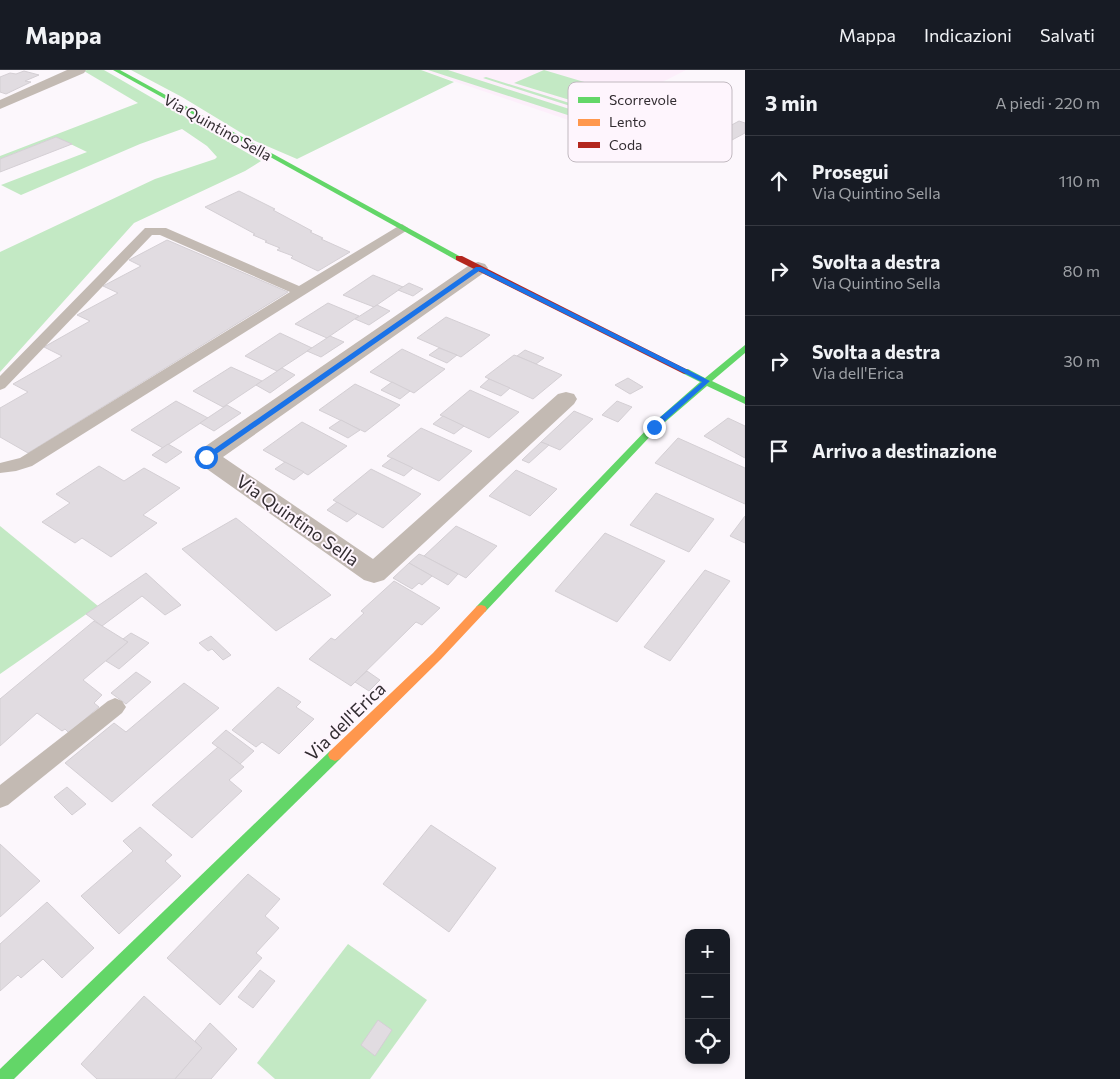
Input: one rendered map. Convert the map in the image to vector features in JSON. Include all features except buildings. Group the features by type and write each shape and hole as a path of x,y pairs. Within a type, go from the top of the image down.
{"street":[{"path":"0,105 79,70"},
{"name":"Via Quintino Sella","path":"116,70 478,268 745,401"},
{"name":"Via Quintino Sella","path":"478,268 206,457 374,573 566,399"},
{"name":"Via dell'Erica","path":"2,1079 437,656 654,427 745,348"}],"lane":[{"path":"0,468 16,466 26,462 402,228"},
{"path":"0,384 149,232 162,231 300,291"},
{"path":"0,798 115,707"}],"shaded area":[{"path":"421,70 686,70 662,82 568,82 568,120"}],"green space":[{"path":"104,70 261,161 245,171 134,223 0,372 0,252 155,179 217,157 207,146 182,129 140,144 21,195 1,185 87,152 56,137 0,159 0,156 138,103 84,71"},
{"path":"131,70 421,70 454,82 297,159 253,140 182,97"},
{"path":"428,70 448,70 568,109 568,115"},
{"path":"544,70 584,82 568,82 568,99 514,83"},
{"path":"486,77 568,103 568,105 483,78"},
{"path":"0,526 98,606 0,674"},
{"path":"348,944 427,1000 370,1079 275,1079 257,1063"}],"traffic: fast":[{"path":"116,70 459,258"},
{"path":"481,609 654,427 745,348"},
{"path":"685,371 745,401"},
{"path":"2,1079 335,755"}],"traffic: slow":[{"path":"335,755 437,656 481,609"}],"traffic: jam":[{"path":"459,258 685,371"}],"route":[{"path":"206,457 478,268 706,381 654,427"}]}
